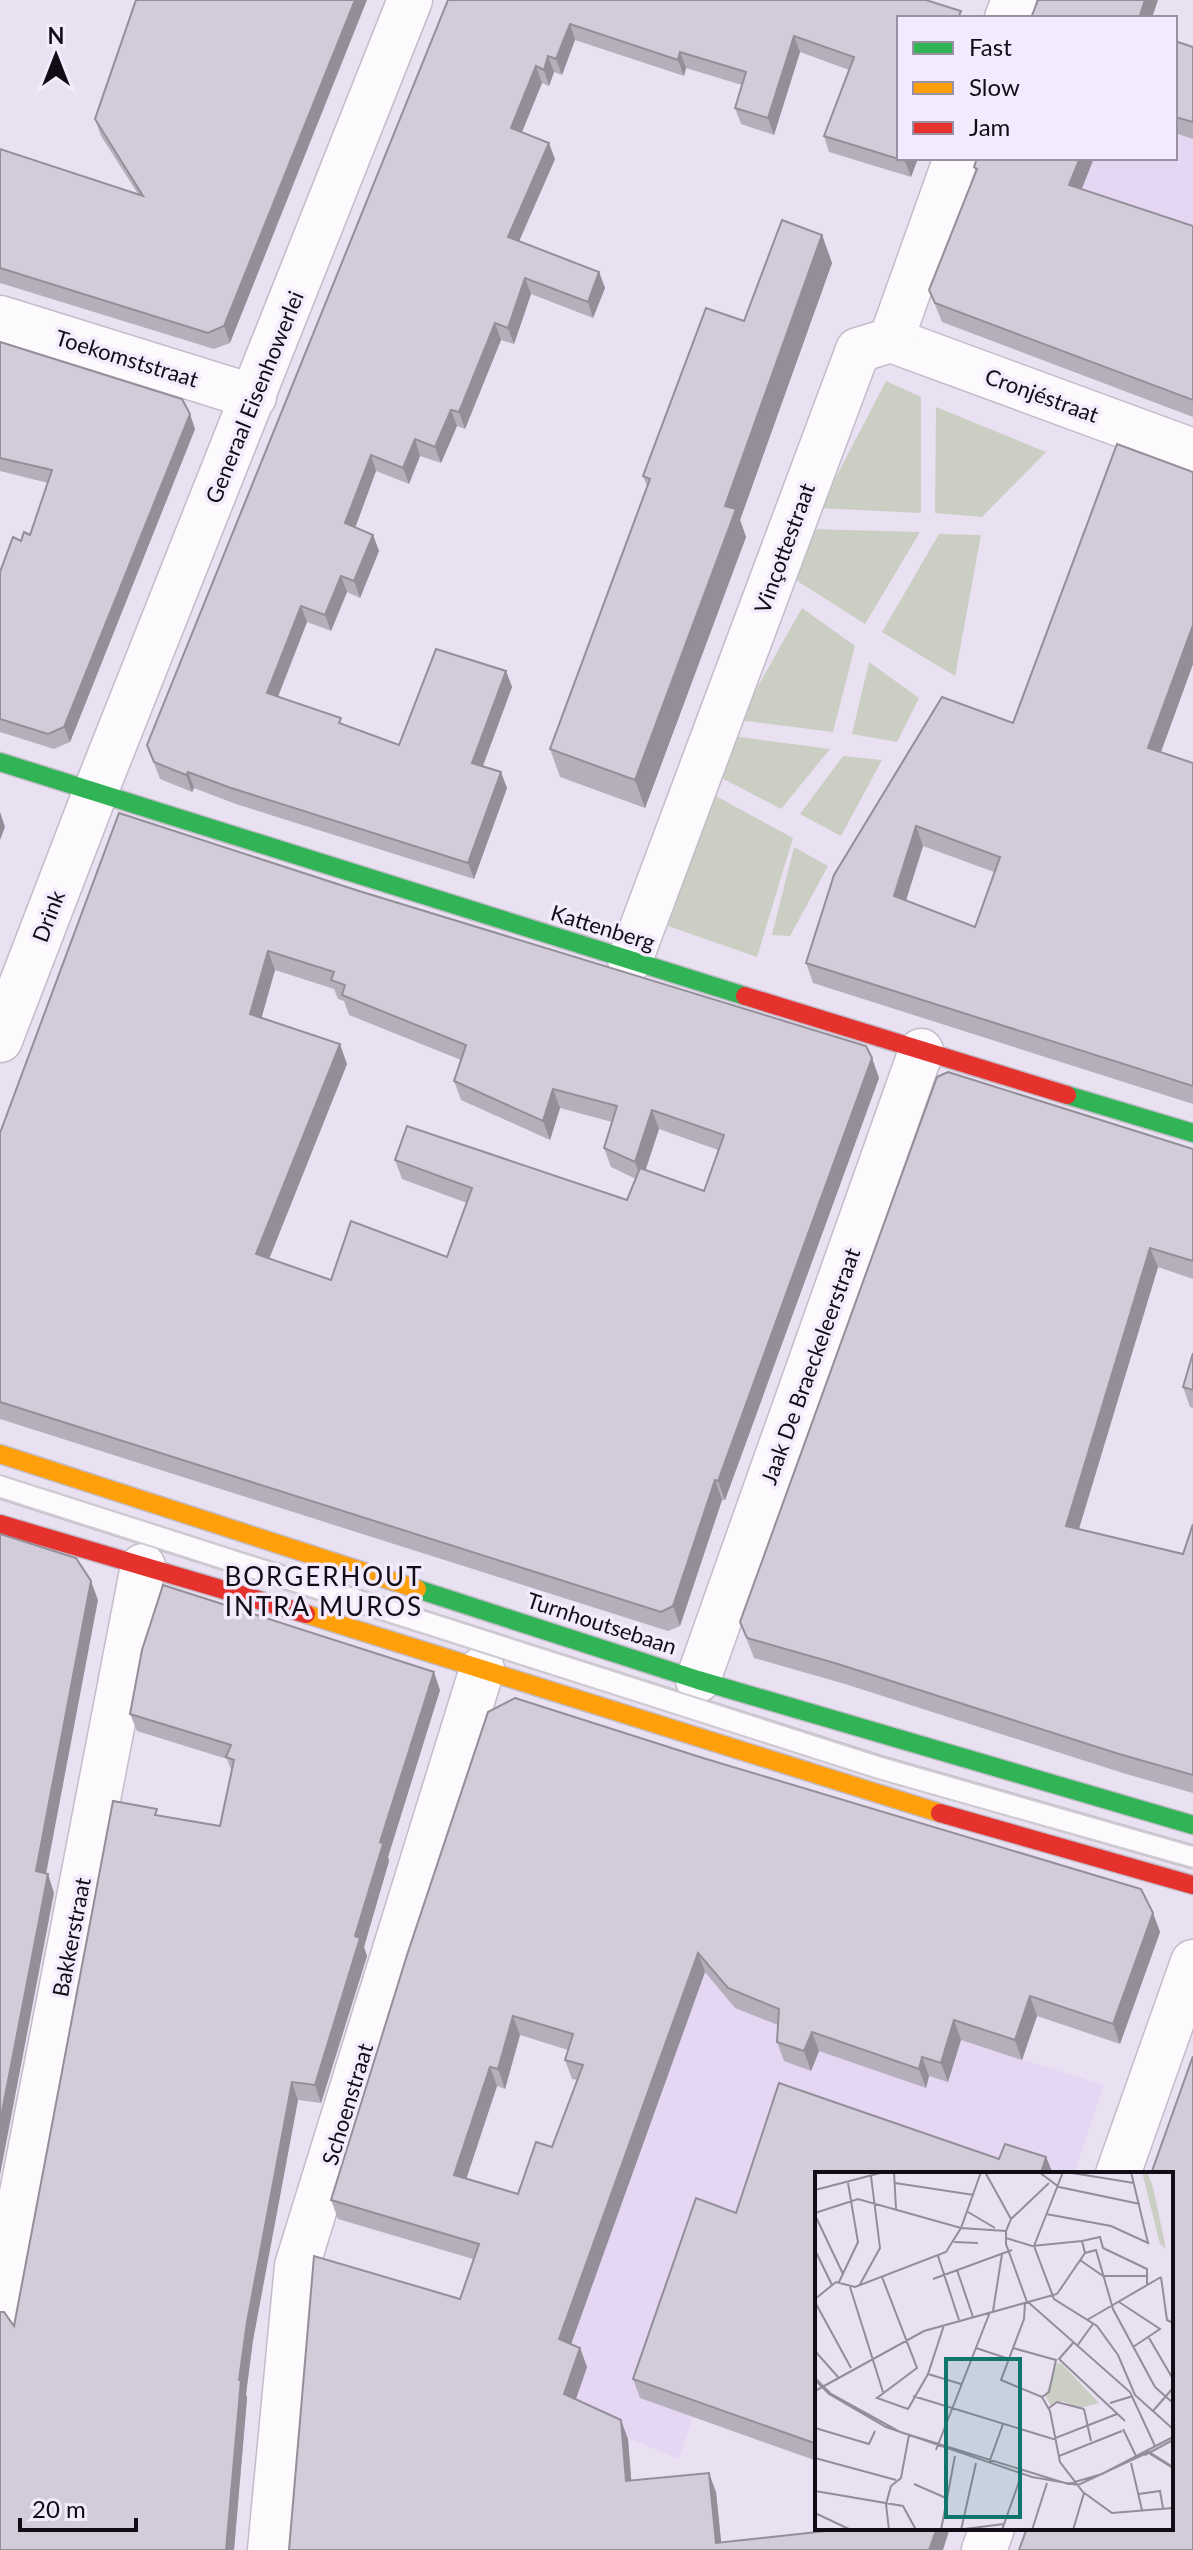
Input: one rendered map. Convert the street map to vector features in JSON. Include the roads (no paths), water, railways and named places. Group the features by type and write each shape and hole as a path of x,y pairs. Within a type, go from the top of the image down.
{"main road":[{"name":"Kattenberg","path":"0,762 921,1051 1193,1133"},
{"name":"Turnhoutsebaan","path":"0,1454 698,1680 1193,1825"},
{"path":"0,1524 482,1669 746,1753 1193,1885"}],"street":[{"name":"Generaal Eisenhowerlei","path":"95,793 410,0"},
{"path":"891,340 955,160"},
{"name":"Toekomststraat","path":"0,318 254,397"},
{"name":"Cronjéstraat","path":"891,340 1193,451"},
{"name":"Vinçottestraat","path":"630,960 858,350 891,340"},
{"name":"Drink","path":"0,1040 95,793"},
{"name":"Jaak De Braeckeleerstraat","path":"698,1680 921,1051"},
{"name":"Bakkerstraat","path":"0,2307 6,2238 143,1566"},
{"name":"Schoenstraat","path":"270,2550 297,2266 482,1669"},
{"path":"1119,2172 1193,1962"},
{"path":"984,2550 991,2530"}],"lane":[{"path":"0,1487 866,1763 1193,1857"}],"tram line":[{"path":"0,1475 882,1757 1193,1846"},
{"path":"0,1498 877,1779 1193,1868"}],"district":[{"name":"BORGERHOUT INTRA MUROS","path":"324,1591"}]}
